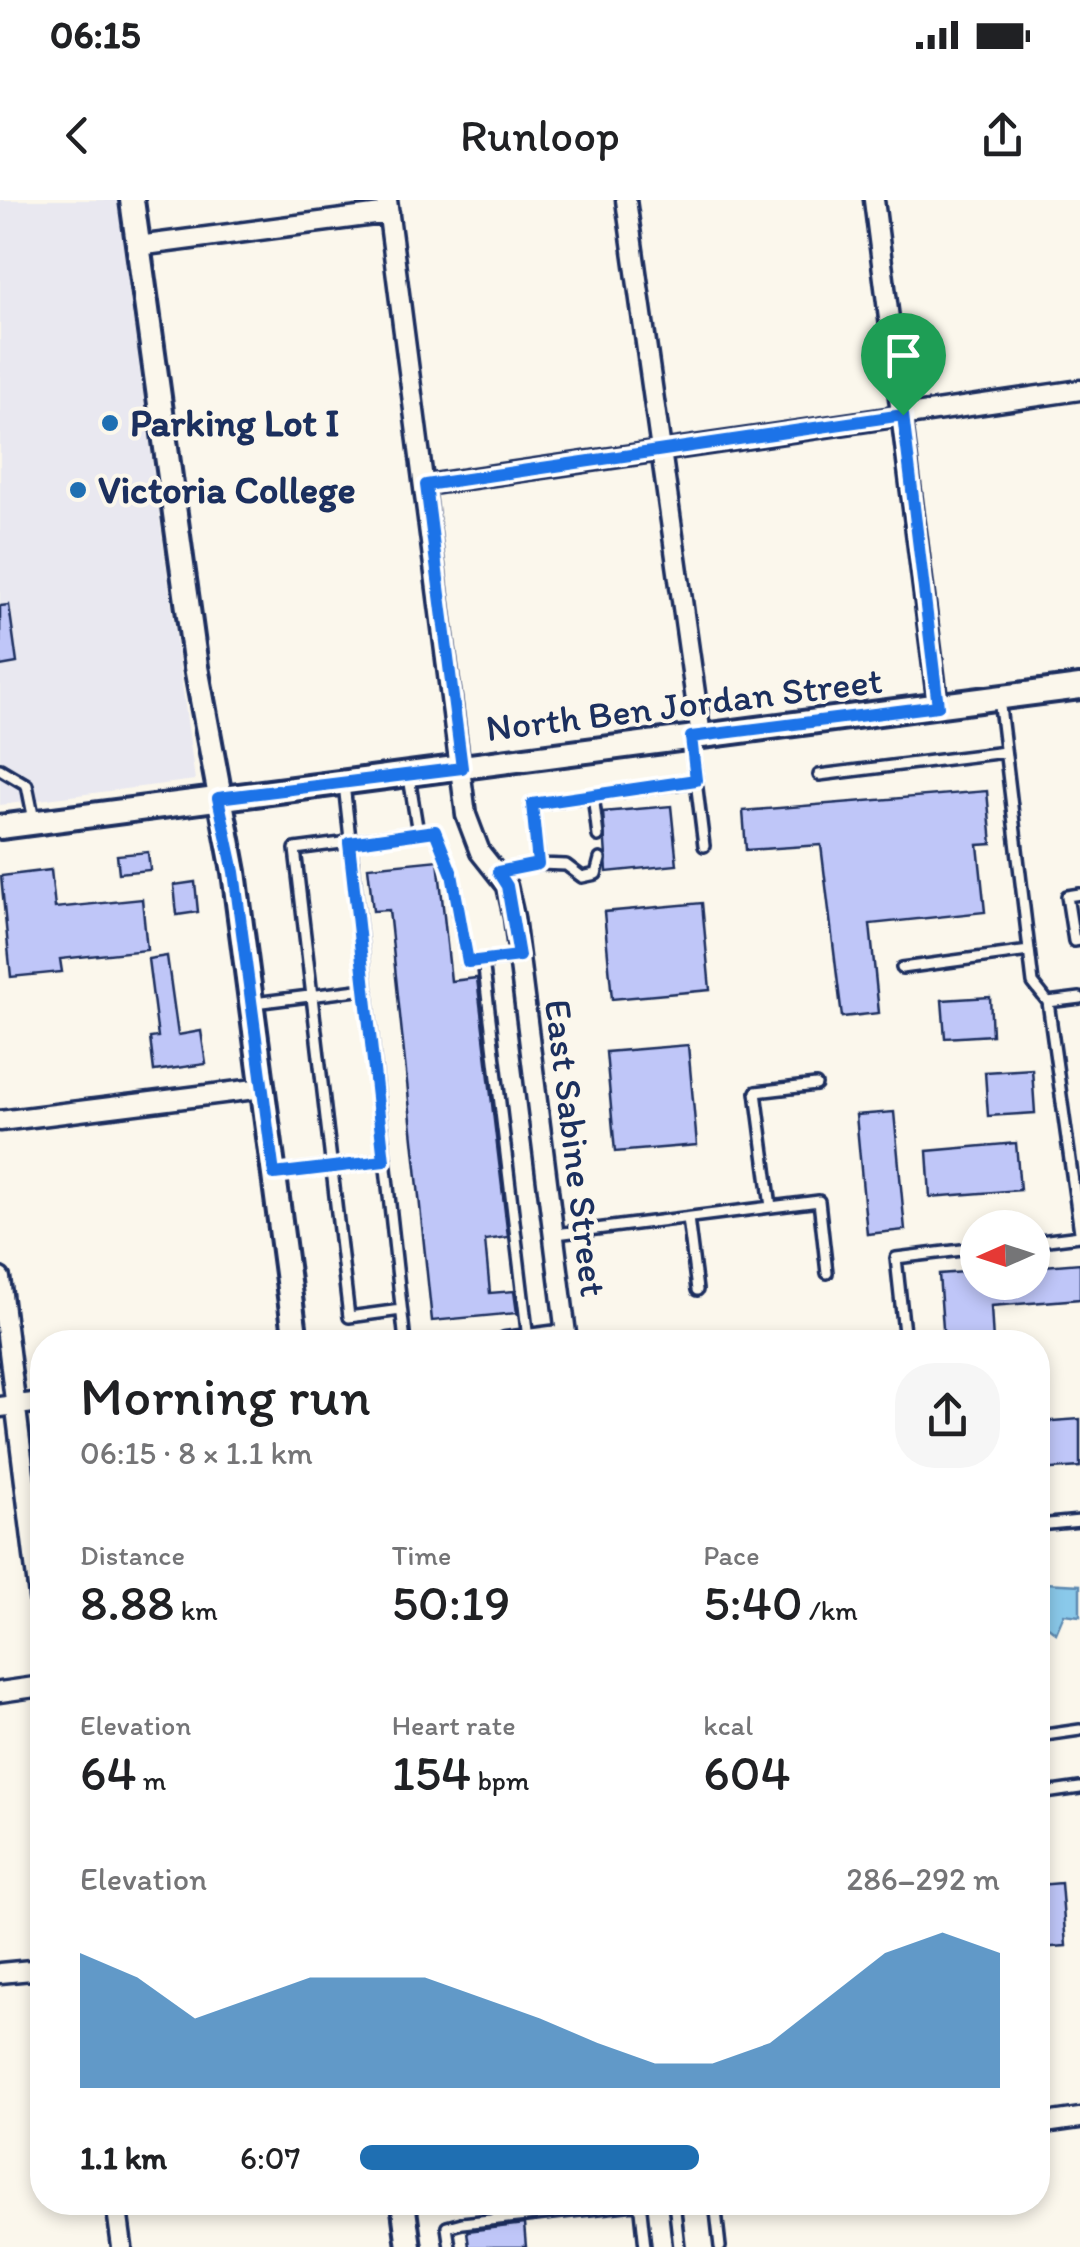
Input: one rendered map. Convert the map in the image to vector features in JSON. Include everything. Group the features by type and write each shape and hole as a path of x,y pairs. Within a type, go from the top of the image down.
{"street":[{"path":"132,200 218,798 252,1004 294,1330"},
{"path":"626,200 696,736"},
{"path":"874,200 938,706"},
{"path":"138,246 388,206"},
{"name":"East Sabine Street","path":"388,206 471,836 507,886 556,1234 565,1330"},
{"path":"426,485 1080,390"},
{"name":"North Ben Jordan Street","path":"0,827 1080,687"},
{"path":"0,1120 264,1088"},
{"path":"0,1278 7,1406 30,1547"},
{"path":"0,1692 30,1688"},
{"path":"0,1973 30,1970"},
{"path":"1050,2122 1080,2118"},
{"path":"118,2215 122,2247"},
{"path":"405,2215 409,2247"}],"lane":[{"path":"999,698 1033,983 1048,1002 1080,1234 1050,1239"},
{"path":"696,736 696,780 704,846"},
{"path":"819,775 1006,752"},
{"path":"0,769 27,785 34,822"},
{"path":"409,774 418,833"},
{"path":"538,864 532,804 696,780"},
{"path":"344,782 404,1330"},
{"path":"593,795 598,836"},
{"path":"401,1310 349,1317 295,849 435,831 452,874 468,962 519,956"},
{"path":"498,872 538,864 566,865 582,877 596,874 600,859"},
{"path":"1080,894 1066,896 1074,941 1080,940"},
{"path":"902,968 1029,952"},
{"path":"483,960 527,1330"},
{"path":"252,1004 365,989"},
{"path":"1048,1002 1080,998"},
{"path":"770,1207 756,1092 816,1085"},
{"path":"274,1174 384,1161"},
{"path":"556,1234 820,1201 828,1273"},
{"path":"688,1218 697,1290"},
{"path":"904,1330 896,1258 960,1250"},
{"path":"1050,1524 1080,1521"},
{"path":"1050,1734 1080,1730"},
{"path":"1050,1792 1080,1788"},
{"path":"450,2247 447,2227 531,2215"},
{"path":"642,2215 646,2247"},
{"path":"675,2215 679,2247"},
{"path":"716,2215 720,2247"}],"shaded area":[{"name":"Victoria College","path":"0,200 117,200 195,780 0,805"}],"water":[{"path":"1050,1583 1080,1585 1080,1616 1064,1614 1056,1633 1050,1628"}],"building":[{"path":"9,605 17,663 0,666 0,606"},
{"path":"987,791 992,844 978,845 985,912 870,924 879,1013 842,1017 821,845 746,850 743,811"},
{"path":"671,806 677,865 607,872 603,812"},
{"path":"148,852 150,870 119,873 117,855"},
{"path":"438,860 451,981 477,978 508,1237 485,1240 490,1293 514,1291 517,1313 432,1321 389,910 373,911 368,867"},
{"path":"51,870 55,908 142,899 147,950 60,959 62,972 11,977 1,876"},
{"path":"195,882 198,912 177,915 174,885"},
{"path":"702,903 710,990 612,999 604,912"},
{"path":"167,956 178,1035 201,1031 206,1064 154,1071 150,1038 158,1037 148,959"},
{"path":"990,997 992,1035 945,1038 942,1000"},
{"path":"688,1045 697,1145 615,1152 606,1052"},
{"path":"1032,1069 1035,1113 988,1116 985,1072"},
{"path":"894,1112 905,1230 867,1234 856,1115"},
{"path":"1016,1143 1020,1190 930,1197 927,1151"},
{"path":"1080,1263 1080,1299 991,1306 992,1330 943,1330 939,1274 960,1272 960,1300 1050,1300 1050,1266"},
{"path":"1080,1419 1080,1467 1050,1469 1050,1421"},
{"path":"1061,1883 1066,1946 1050,1947 1050,1884"},
{"path":"524,2224 526,2247 469,2247 467,2231"}],"place":[{"name":"Parking Lot I","path":"110,423"},
{"name":"Victoria College","path":"78,490"}],"route":[{"path":"903,415 938,706 691,737 696,780 532,804 538,864 498,872 507,886 519,956 468,962 452,874 435,831 349,843 384,1161 274,1174 234,872 218,798 462,768 426,485 660,454 903,415"}]}
